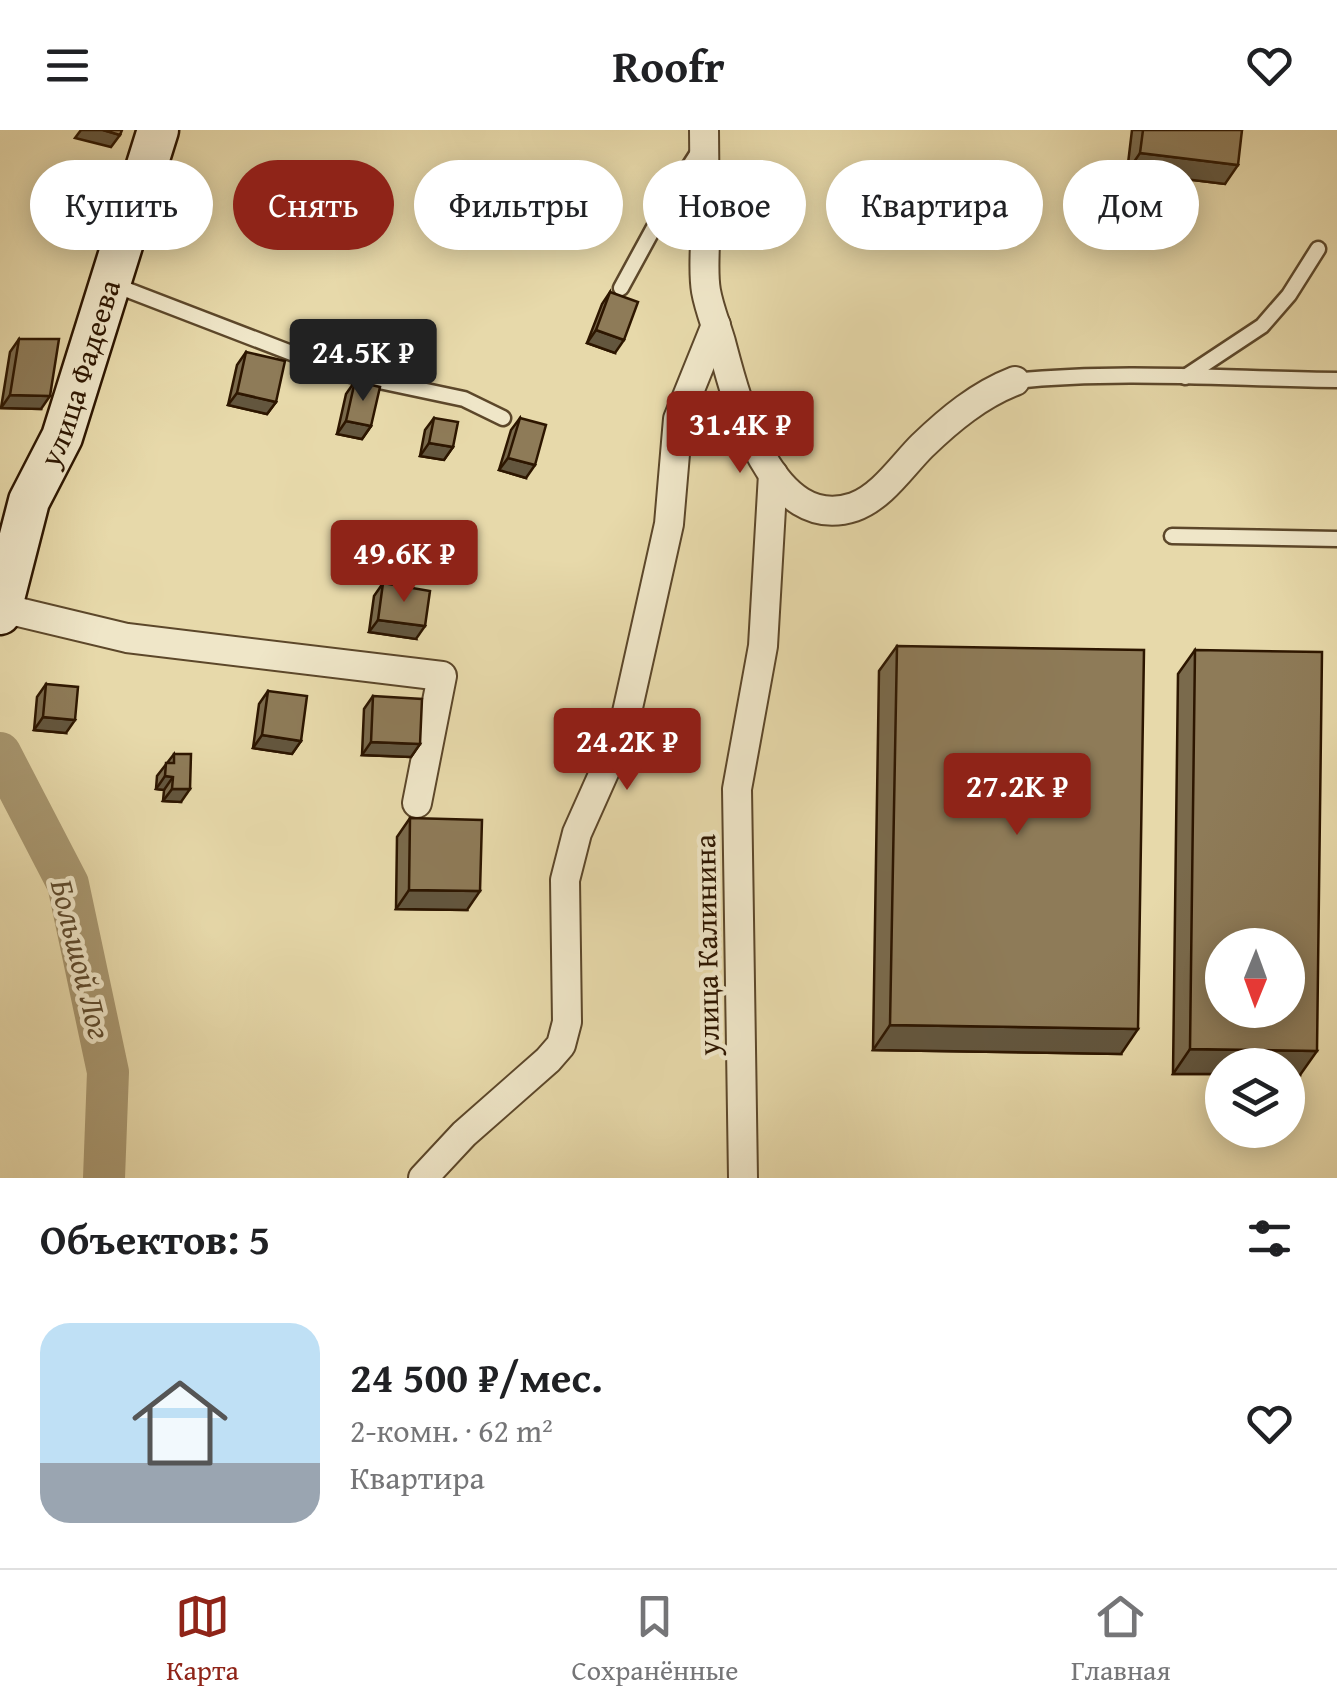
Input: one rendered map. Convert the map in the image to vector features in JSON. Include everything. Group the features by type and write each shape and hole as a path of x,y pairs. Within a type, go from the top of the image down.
{"street":[{"name":"улица Фадеева","path":"1,611 29,500 62,437 158,130"},
{"name":"улица Калинина","path":"704,137 706,289 716,326 742,413 772,474 804,504 838,510 856,506 887,484 960,412 996,388 1015,381"},
{"path":"423,1178 464,1134 521,1087 561,1045 567,1022 565,880 577,834 623,730 669,524 678,419 716,326"},
{"name":"улица Калинина","path":"744,1178 738,789 762,646 772,474"},
{"path":"1,611 127,638 442,676 417,804"}],"lane":[{"path":"621,288 704,137"},
{"path":"1185,378 1262,326 1318,249"},
{"path":"111,284 346,374 464,399 503,418"},
{"path":"1015,381 1051,377 1337,380"},
{"path":"1172,536 1337,538"}],"building":[{"path":"1143,130 1242,130 1238,165 1140,153"},
{"path":"610,292 638,302 624,340 596,330"},
{"path":"19,339 59,339 50,396 10,395"},
{"path":"246,352 285,361 276,402 237,393"},
{"path":"355,381 380,387 371,426 346,421"},
{"path":"434,418 458,422 453,447 429,443"},
{"path":"520,418 546,425 535,465 508,458"},
{"path":"383,583 430,591 425,626 378,620"},
{"path":"897,646 1144,650 1138,1029 890,1025"},
{"path":"1195,650 1322,652 1317,1051 1190,1049"},
{"path":"46,684 78,687 75,720 43,717"},
{"path":"268,691 307,696 301,741 262,735"},
{"path":"373,696 422,699 420,744 371,742"},
{"path":"174,754 191,754 190,789 172,789 173,777 165,776 166,763 174,763"},
{"path":"410,818 482,820 480,891 409,890"}],"waterway":[{"name":"Большой Лог","path":"0,753 68,884 108,1072 104,1178"}]}
